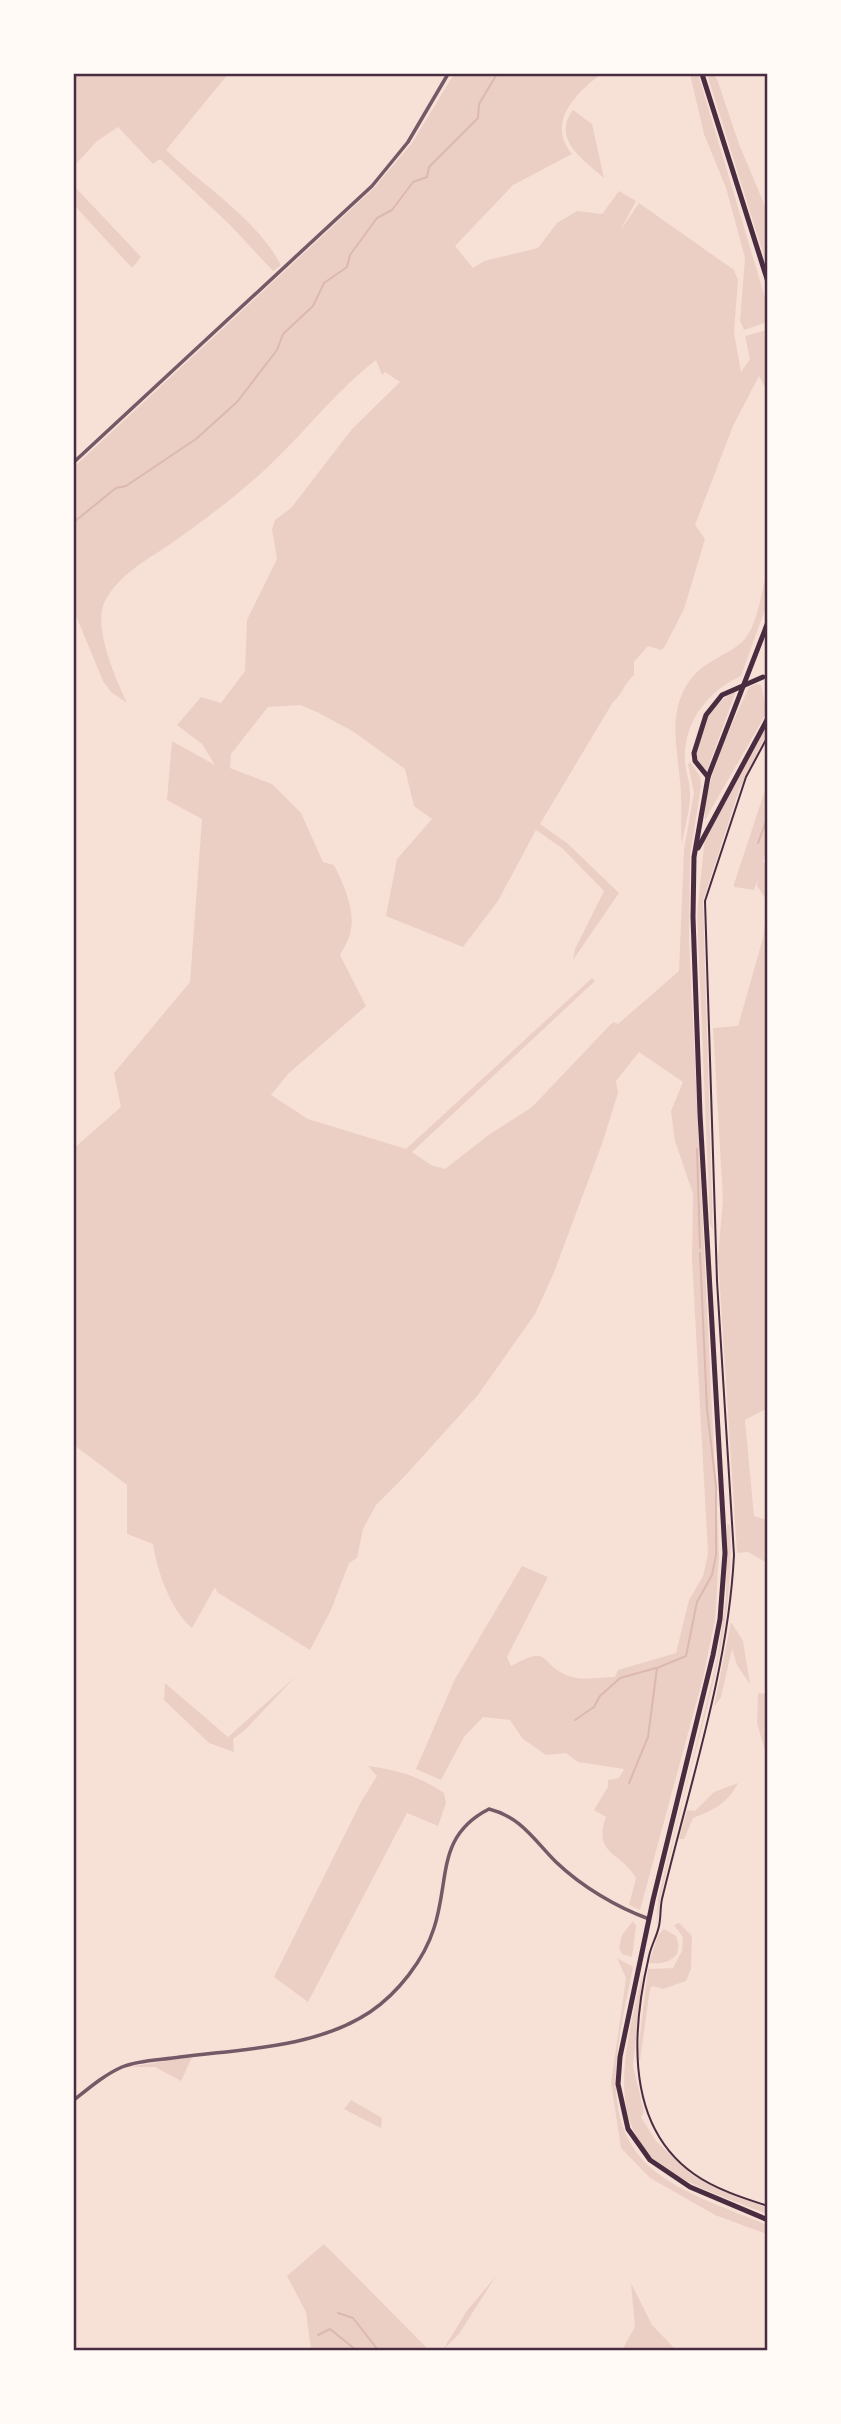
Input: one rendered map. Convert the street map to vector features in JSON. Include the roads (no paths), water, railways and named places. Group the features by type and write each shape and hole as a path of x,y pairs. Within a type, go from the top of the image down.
{"main road":[{"path":"702,74 768,282"},
{"path":"768,622 708,777 694,858 693,917 700,1114 725,1553 720,1619 678,1787 649,1919 618,2084 628,2129 650,2160 667,2175 768,2220"},
{"path":"708,777 695,761 694,752 706,715 722,695 765,676"},
{"path":"694,858 707,827 768,718"}],"street":[{"path":"74,462 372,186 408,142 448,74"},
{"path":"74,2100 125,2065 306,2039 342,2027 390,1996 412,1969 433,1931 453,1840 467,1822 489,1809 521,1823 575,1878 631,1912 649,1919"}],"waterway":[{"path":"74,522 116,488 126,486 196,439 237,402 277,350 283,334 313,306 324,283 347,267 350,255 377,218 392,210 413,182 427,177 429,167 478,118 479,104 497,74"},
{"path":"758,843 768,816"},
{"path":"697,1149 700,1248"},
{"path":"629,1783 648,1737 657,1668 686,1656 697,1602 712,1575 716,1555 716,1486 707,1409 700,1253"},
{"path":"575,1720 594,1707 600,1696 620,1678 656,1668"},
{"path":"338,2313 353,2318 378,2350"},
{"path":"318,2335 330,2329 356,2350"}]}
